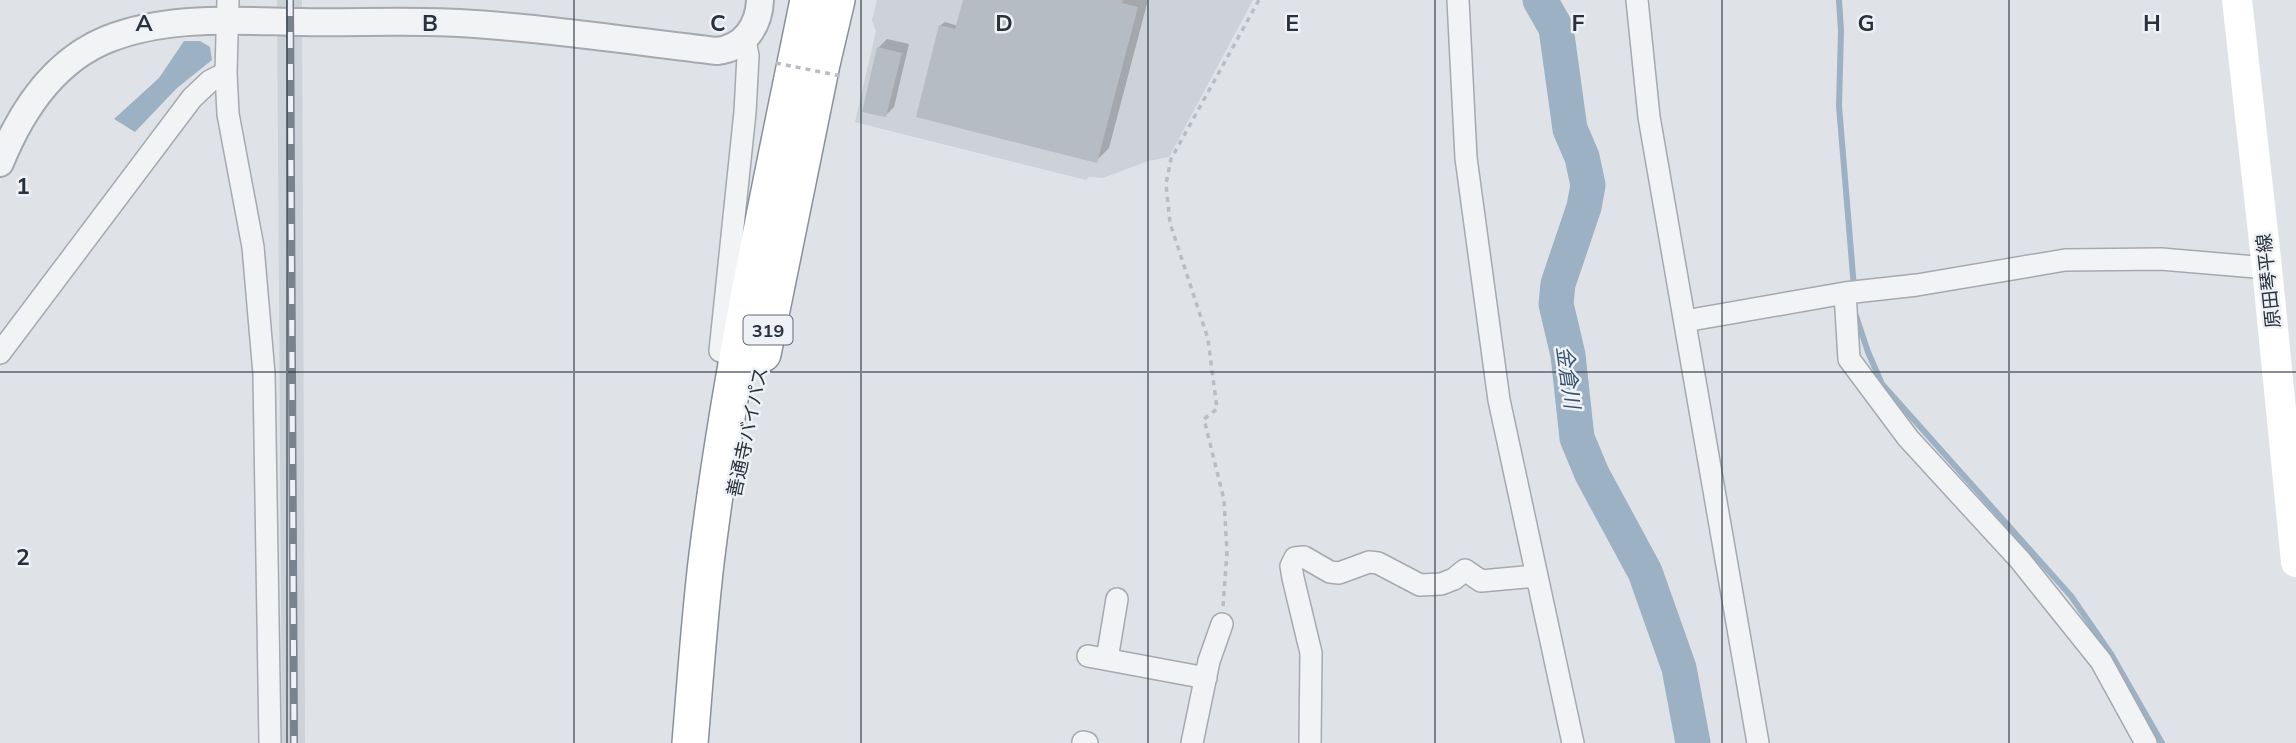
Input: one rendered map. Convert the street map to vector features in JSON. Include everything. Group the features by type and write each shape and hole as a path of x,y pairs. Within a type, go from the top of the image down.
{"highway":[{"name":"善通寺バイパス","path":"690,743 706,563 727,426 757,247 807,0"},
{"name":"善通寺バイパス","path":"697,659 741,462 837,0"}],"main road":[{"name":"原田琴平線","path":"2237,0 2296,562"}],"street":[{"path":"0,163 26,110 49,79 76,56 106,40 142,29 227,10 475,24 717,51 726,50 745,40 760,10 760,0"},
{"path":"1458,0 1466,158 1499,400 1573,743"},
{"path":"1637,0 1649,117 1758,743"},
{"path":"227,10 228,114 253,247 264,374 270,743"},
{"path":"720,351 745,112 748,56 745,40"},
{"path":"0,353 192,98 210,81 226,73"},
{"path":"1685,321 1851,292 1917,285 2065,260 2161,259 2267,268"},
{"path":"1851,292 1849,359 1908,438 2020,560 2101,661 2146,743"},
{"path":"1310,743 1311,653 1293,578 1291,566 1295,558 1304,557 1330,572 1339,573 1369,562 1378,563 1420,585 1454,579 1465,570 1481,581 1536,576"},
{"path":"1117,599 1097,657 1206,678"},
{"path":"1192,743 1206,678 1222,624"}],"path":[{"path":"1222,624 1227,551 1224,500 1204,419 1217,409 1208,339 1170,223 1166,184 1171,159 1259,0"},
{"path":"776,62 841,76"}],"shaded area":[{"path":"277,0 302,0 305,743 282,743"},
{"path":"877,0 1253,0 1169,157 1148,161 1103,178 1089,177 1086,180 855,122 876,31 872,20"}],"water":[{"path":"184,41 200,41 210,47 212,60 177,88 135,132 114,119 159,78"}],"building":[{"path":"963,0 1123,0 1122,3 1138,7 1097,163 916,117 939,25 955,29"},
{"path":"877,47 902,53 886,117 862,112"}],"waterway":[{"name":"金倉川","path":"1540,0 1556,28 1570,129 1582,157 1588,185 1584,207 1558,284 1556,304 1568,355 1577,438 1592,474 1645,572 1679,668 1693,743"},
{"path":"1839,0 1839,106 1854,288"},
{"path":"1856,316 1882,384 2071,596 2111,654 2162,743"}],"railway":[{"path":"290,0 294,743"}]}
